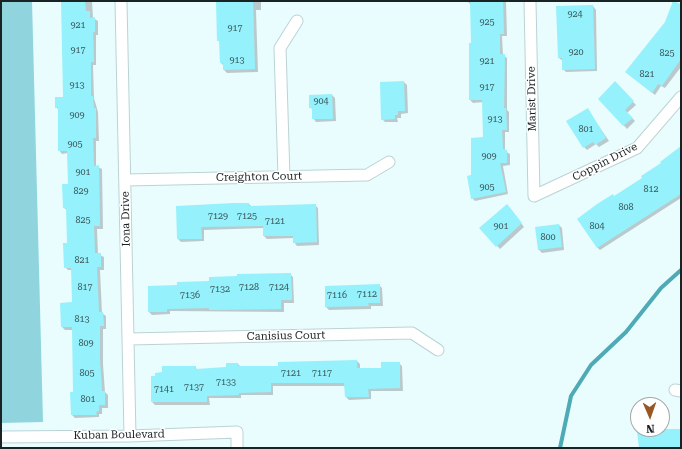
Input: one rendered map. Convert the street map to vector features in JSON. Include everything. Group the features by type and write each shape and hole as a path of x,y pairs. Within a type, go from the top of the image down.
{"street":[{"name":"Iona Drive","path":"121,1 130,436"},
{"name":"Marist Drive","path":"530,1 534,196"},
{"path":"284,177 280,48 297,21"},
{"name":"Coppin Drive","path":"534,196 637,148 681,97"},
{"name":"Creighton Court","path":"125,180 367,175 389,162"},
{"name":"Canisius Court","path":"128,339 412,333 438,350"},
{"name":"Kuban Boulevard","path":"1,437 130,436 237,432 237,448"}],"shaded area":[{"path":"1,1 32,1 43,422 1,423"}],"building":[{"path":"61,1 85,1 86,11 90,11 90,18 95,17 95,32 93,32 94,62 91,62 91,96 93,96 94,108 96,108 96,138 93,138 94,166 99,165 100,226 94,226 95,253 101,253 101,267 97,267 99,312 103,312 104,326 100,326 100,360 102,391 105,391 105,405 99,405 99,411 96,412 97,415 71,415 70,392 73,392 72,327 61,327 60,303 72,302 71,268 64,268 63,243 67,243 66,208 63,208 62,184 68,184 67,151 58,151 58,107 55,108 55,97 63,97"},
{"path":"216,1 253,1 255,69 223,70 223,63 220,63 219,41 217,41"},
{"path":"470,1 503,1 504,34 500,34 500,54 505,54 504,108 506,108 507,130 502,130 503,149 507,150 507,163 500,163 506,192 471,199 467,176 471,175 471,138 483,137 482,100 469,100 469,43 471,43"},
{"path":"673,1 681,4 681,59 662,86 658,84 652,93 625,72 665,22"},
{"path":"593,5 595,69 562,70 562,58 558,58 556,6"},
{"path":"404,81 405,111 398,111 398,115 395,115 395,119 381,120 380,82"},
{"path":"615,81 634,101 625,110 633,118 623,126 598,99"},
{"path":"332,94 333,119 312,119 312,108 309,108 309,95"},
{"path":"588,108 606,138 595,145 593,142 583,148 566,121"},
{"path":"681,146 681,194 597,248 577,219 597,204 613,194 614,196 642,178 641,176 661,163 660,162"},
{"path":"249,203 249,206 316,204 317,242 293,243 293,236 263,236 263,226 201,227 202,239 177,239 176,206"},
{"path":"507,204 522,223 496,247 479,228"},
{"path":"559,224 562,247 538,250 535,227"},
{"path":"291,273 292,300 281,300 281,309 209,310 209,308 167,309 167,312 148,312 148,286 177,285 177,282 209,281 209,277 237,276 237,274"},
{"path":"380,284 380,303 368,303 369,306 325,307 325,286"},
{"path":"357,360 357,368 381,368 381,362 400,362 400,388 368,389 369,397 345,397 344,383 271,383 271,392 207,396 207,402 151,402 151,376 155,376 155,373 162,372 162,366 196,366 196,369 226,367 226,363 238,363 238,366 278,366 278,362"},
{"path":"670,429 681,429 681,448 639,448 638,437 670,437"}],"waterway":[{"path":"560,448 571,396 591,365 626,332 661,288 681,270"}]}
